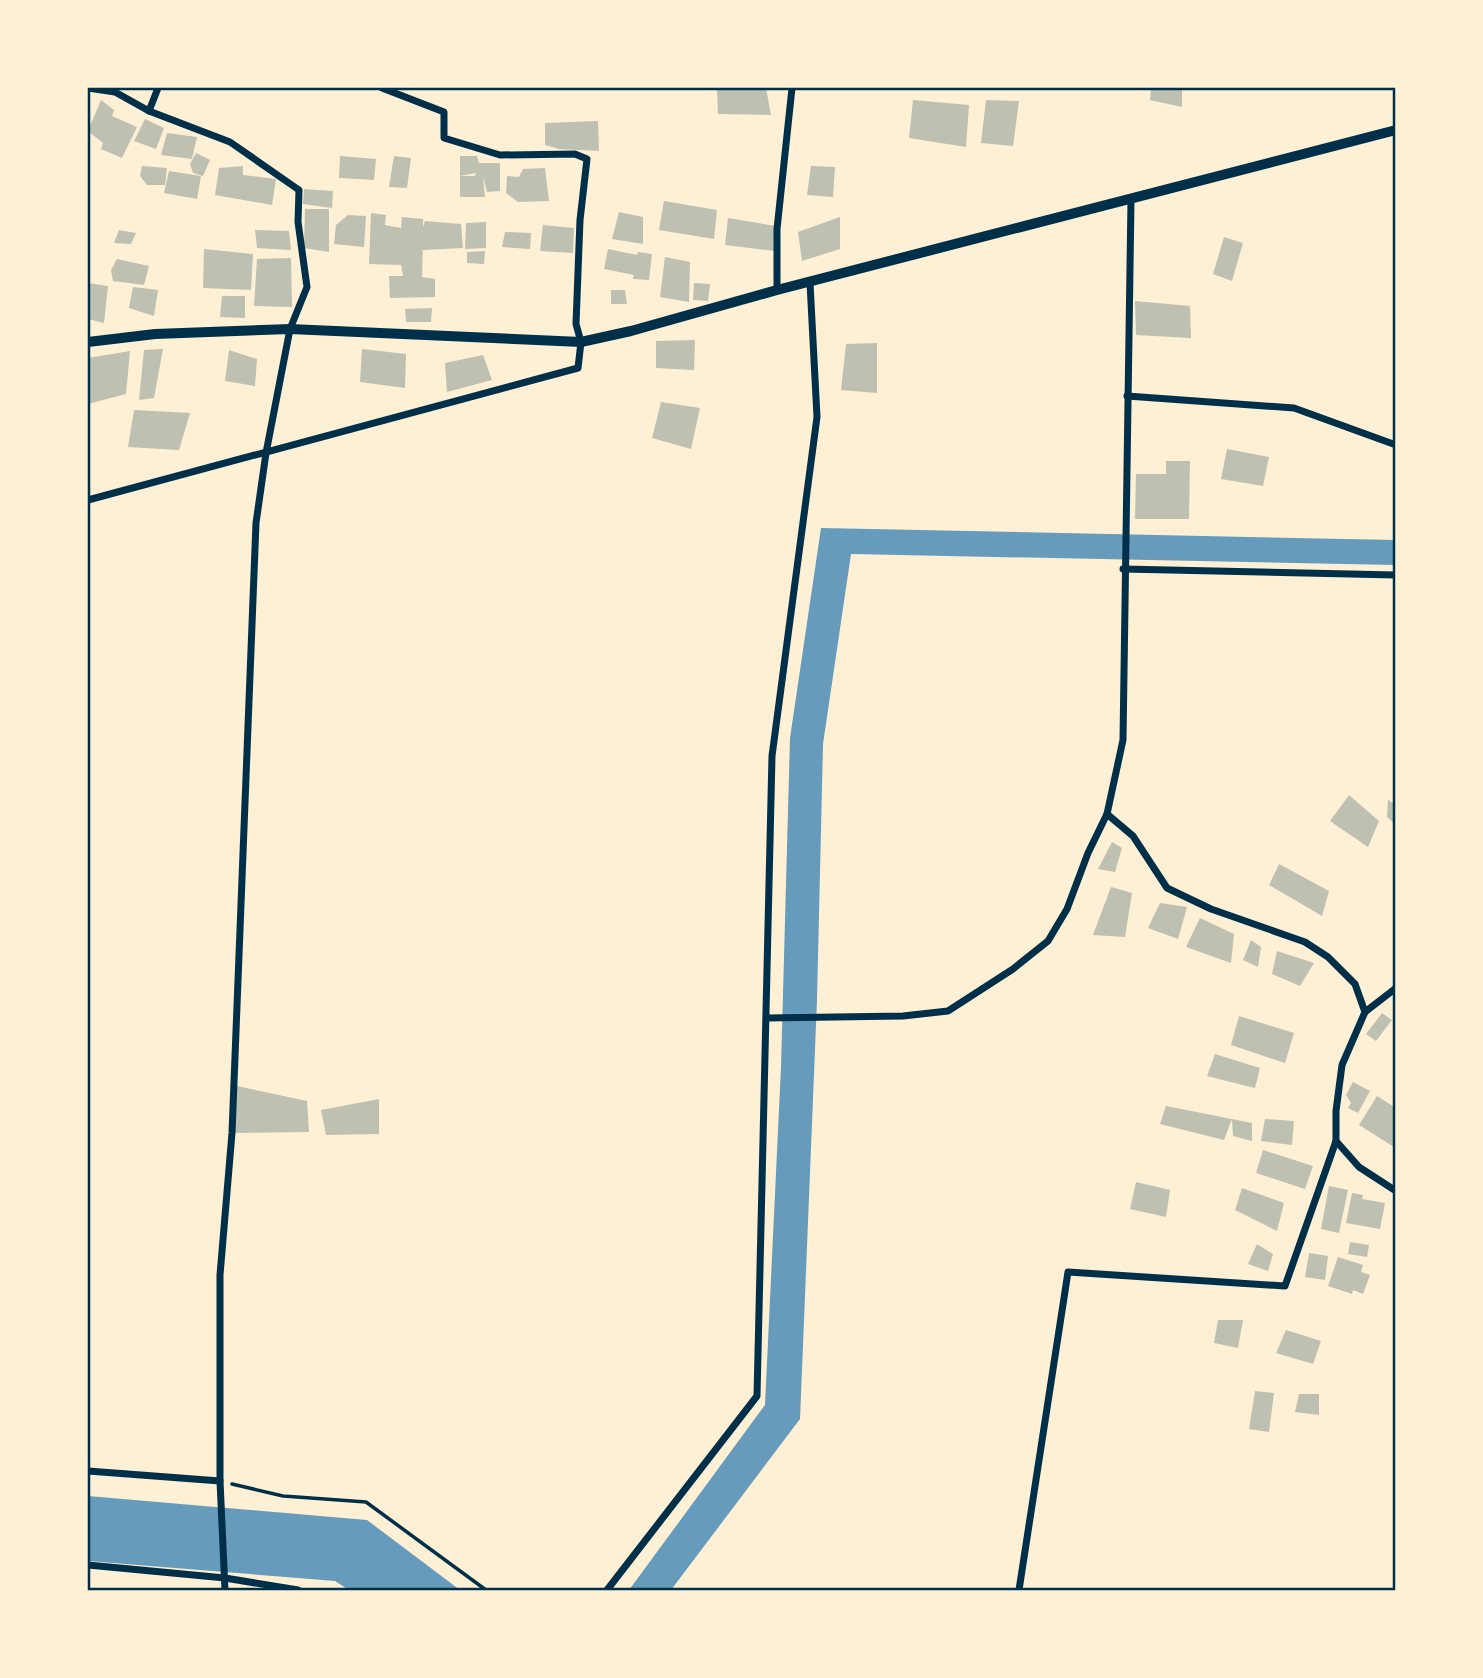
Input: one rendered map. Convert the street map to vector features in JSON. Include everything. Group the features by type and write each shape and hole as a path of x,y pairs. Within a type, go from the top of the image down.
{"main road":[{"path":"88,342 155,334 290,329 581,341 631,331 777,290 810,284 1395,130"}],"street":[{"path":"88,88 114,92 149,111 230,142 299,190 298,222 307,287 290,329 266,453 256,523 232,1133 220,1275 220,1481 225,1591"},
{"path":"149,111 159,88"},
{"path":"88,500 578,368 581,341 576,324 580,219 587,159 575,154 500,155 444,138 444,112 382,88"},
{"path":"777,290 778,229 792,88"},
{"path":"767,1018 903,1016 948,1011 1003,976 1048,941 1067,909 1088,853 1108,814 1123,740 1123,566 1130,200"},
{"path":"607,1591 757,1396 772,756 817,417 810,284"},
{"path":"1127,396 1294,408 1395,446"},
{"path":"1123,566 1395,575"},
{"path":"1108,814 1133,836 1167,888 1211,909 1305,942 1328,957 1355,985 1366,1013"},
{"path":"1019,1591 1068,1272 1286,1286 1336,1141 1335,1111 1342,1065 1366,1013 1395,988"},
{"path":"1336,1141 1359,1167 1395,1191"},
{"path":"88,1471 220,1481"},
{"path":"88,1565 225,1578 298,1591"}],"path":[{"path":"220,1481 283,1496 366,1502 486,1591"}],"water":[{"path":"821,528 1395,540 1395,565 851,554 823,744 817,1000 800,1419 671,1590 629,1590 765,1405 781,1067 790,738"},
{"path":"88,1496 367,1520 460,1590 349,1590 335,1581 88,1561"}],"building":[{"path":"717,88 766,88 771,115 718,114"},
{"path":"1151,88 1182,88 1182,107 1150,100"},
{"path":"101,100 114,110 112,116 137,127 122,158 101,149 103,143 88,131"},
{"path":"913,100 969,105 966,147 909,138"},
{"path":"986,100 1019,101 1013,146 981,143"},
{"path":"145,119 164,128 156,149 134,141"},
{"path":"598,121 599,151 559,149 545,145 545,123"},
{"path":"167,133 197,137 192,159 161,155"},
{"path":"196,153 210,160 203,176 193,173 190,164"},
{"path":"340,156 376,159 374,180 339,178"},
{"path":"394,156 411,158 407,188 389,187"},
{"path":"460,156 477,156 479,163 500,163 500,191 487,192 483,176 485,197 460,197 460,176"},
{"path":"142,166 167,168 165,185 147,185 140,176"},
{"path":"243,166 243,175 276,179 272,205 215,195 219,168"},
{"path":"811,166 835,167 833,197 807,195"},
{"path":"545,168 549,201 518,202 506,193 507,176 519,177 523,169"},
{"path":"169,171 201,176 197,199 164,193"},
{"path":"304,189 333,191 332,208 303,204"},
{"path":"664,201 717,210 714,239 659,230"},
{"path":"305,209 329,209 329,252 304,248"},
{"path":"619,212 643,217 643,244 612,239"},
{"path":"371,213 386,215 385,225 401,228 402,217 423,219 423,227 425,221 461,224 463,248 423,250 423,243 422,277 435,279 435,297 390,298 389,276 403,276 401,265 369,264"},
{"path":"348,215 366,216 364,247 334,244 336,225"},
{"path":"840,217 840,249 802,261 798,232"},
{"path":"728,218 776,226 775,251 725,245"},
{"path":"486,222 486,248 465,249 466,223"},
{"path":"543,225 574,228 573,253 540,251"},
{"path":"119,230 136,233 131,244 114,243"},
{"path":"255,230 289,231 291,250 257,248"},
{"path":"505,232 531,233 530,249 502,247"},
{"path":"1224,237 1243,243 1232,281 1213,274"},
{"path":"204,249 253,254 251,290 203,288"},
{"path":"608,249 637,255 638,252 652,254 649,280 633,279 634,275 604,269"},
{"path":"485,251 484,264 467,263 467,252"},
{"path":"665,257 690,262 689,302 660,297"},
{"path":"291,258 292,307 254,306 257,259"},
{"path":"117,259 149,266 144,285 113,281 111,270"},
{"path":"88,283 108,286 104,323 88,319"},
{"path":"694,283 710,284 708,301 693,300"},
{"path":"133,287 158,290 154,316 129,308"},
{"path":"611,290 625,290 627,304 611,304"},
{"path":"222,296 245,296 245,318 220,317"},
{"path":"1135,301 1190,306 1191,338 1136,335"},
{"path":"432,308 431,322 406,322 405,309"},
{"path":"695,340 694,370 656,368 656,341"},
{"path":"877,343 877,393 841,390 846,344"},
{"path":"163,349 154,398 139,400 144,350"},
{"path":"362,349 406,354 405,388 360,382"},
{"path":"229,350 257,359 255,386 225,381"},
{"path":"130,351 126,394 88,404 88,358"},
{"path":"483,355 492,380 447,392 445,363"},
{"path":"661,402 700,408 691,449 652,438"},
{"path":"134,410 190,413 179,450 128,447"},
{"path":"1227,449 1269,457 1263,486 1221,479"},
{"path":"1166,461 1190,461 1189,519 1135,519 1136,474 1166,474"},
{"path":"1349,795 1379,821 1368,847 1330,821"},
{"path":"1388,800 1396,805 1396,825 1387,817"},
{"path":"1112,842 1122,848 1115,872 1098,869"},
{"path":"1279,864 1329,891 1322,916 1269,885"},
{"path":"1111,887 1132,893 1125,937 1093,935"},
{"path":"1160,903 1187,907 1178,939 1148,928"},
{"path":"1200,918 1234,934 1231,963 1186,947"},
{"path":"1251,940 1261,947 1258,967 1243,960"},
{"path":"1277,951 1314,963 1300,986 1272,974"},
{"path":"1382,1013 1392,1020 1376,1041 1366,1034"},
{"path":"1239,1016 1294,1033 1285,1063 1231,1045"},
{"path":"1215,1054 1260,1068 1255,1088 1207,1076"},
{"path":"1353,1082 1370,1091 1358,1113 1348,1108 1351,1103 1346,1095"},
{"path":"232,1085 307,1101 309,1132 232,1133"},
{"path":"1377,1096 1396,1108 1394,1147 1359,1125"},
{"path":"379,1099 379,1134 326,1135 321,1110"},
{"path":"1166,1106 1232,1119 1224,1140 1160,1124"},
{"path":"1232,1119 1252,1123 1252,1141 1233,1136"},
{"path":"1265,1119 1294,1121 1292,1145 1261,1141"},
{"path":"1263,1150 1313,1166 1305,1189 1256,1173"},
{"path":"1136,1182 1170,1190 1166,1217 1130,1209"},
{"path":"1329,1186 1348,1190 1339,1233 1321,1229"},
{"path":"1242,1188 1284,1203 1277,1231 1235,1210"},
{"path":"1352,1193 1363,1195 1362,1199 1385,1203 1380,1229 1346,1223"},
{"path":"1350,1242 1369,1245 1367,1257 1348,1254"},
{"path":"1257,1244 1273,1254 1268,1271 1248,1264"},
{"path":"1309,1253 1328,1256 1325,1280 1305,1277"},
{"path":"1338,1257 1363,1265 1361,1272 1370,1275 1363,1294 1353,1290 1352,1294 1328,1286"},
{"path":"1218,1320 1243,1320 1238,1348 1214,1343"},
{"path":"1286,1330 1321,1341 1313,1364 1276,1353"},
{"path":"1255,1391 1274,1393 1269,1432 1249,1429"},
{"path":"1299,1394 1319,1394 1319,1415 1295,1412"}]}
